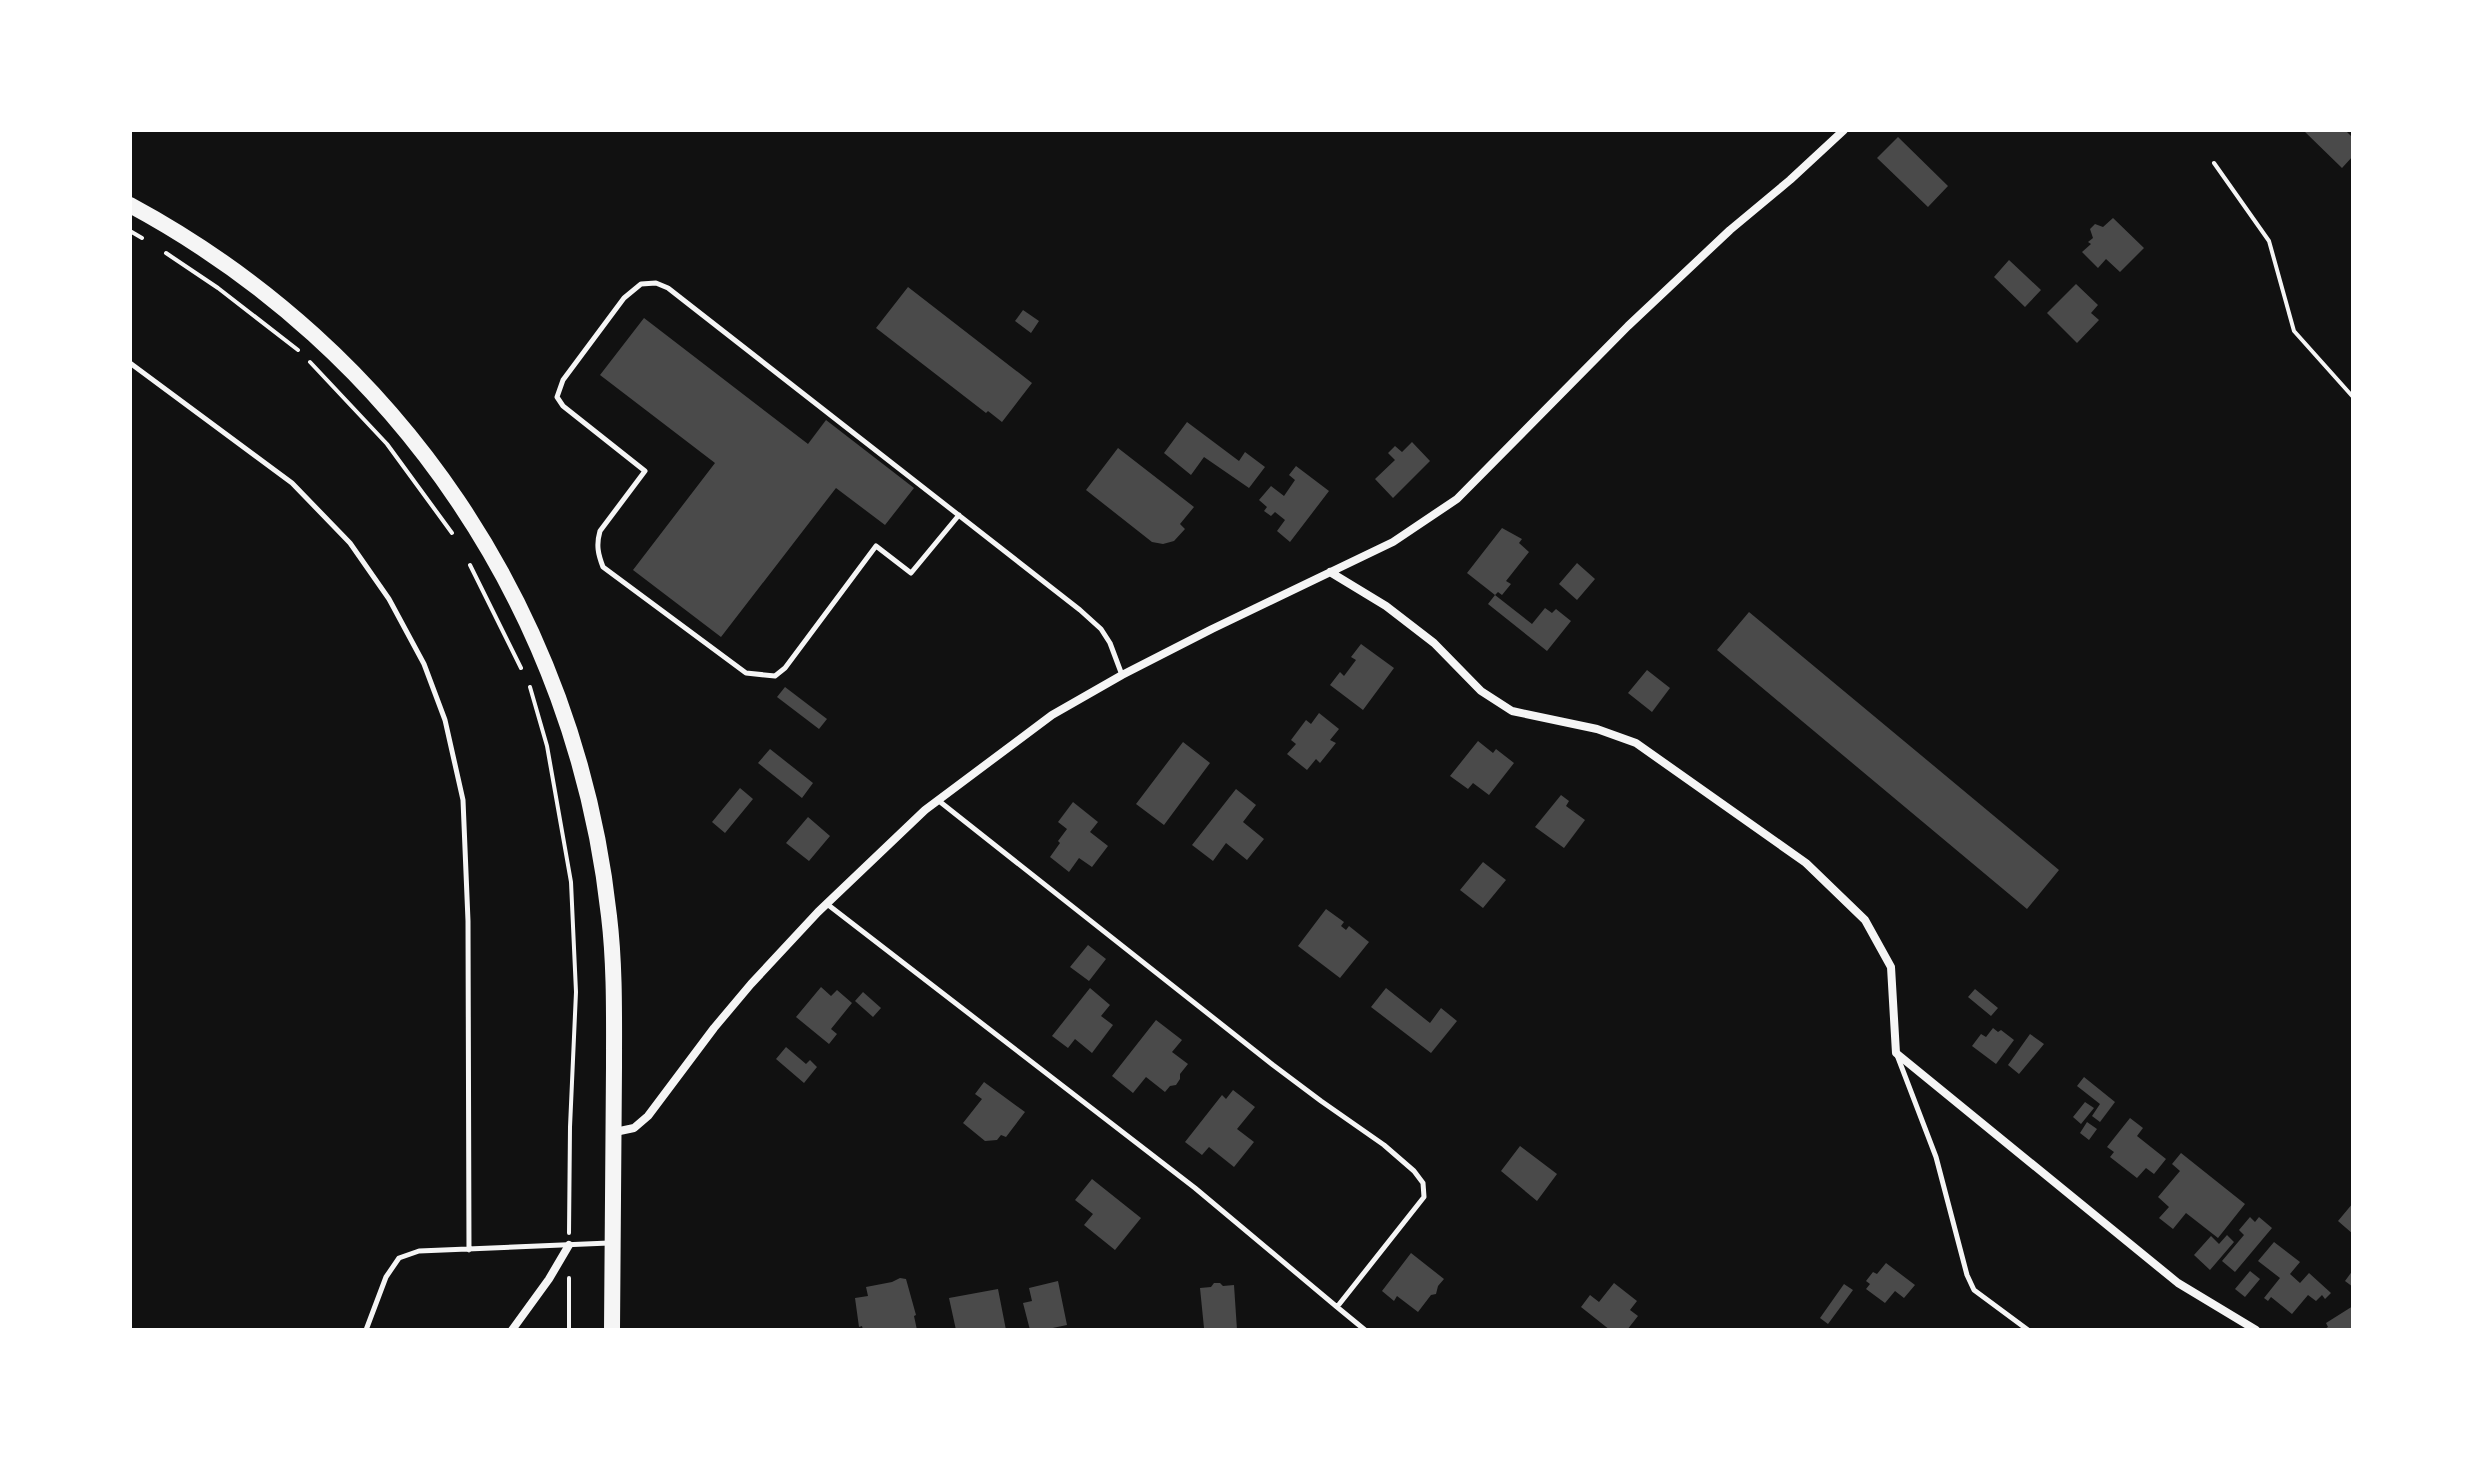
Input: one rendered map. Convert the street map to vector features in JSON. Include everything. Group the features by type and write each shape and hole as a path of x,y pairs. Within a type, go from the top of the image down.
{"main road":[{"path":"130,205 206,249 335,353 420,447 484,541 542,655 566,717 596,827 610,917 614,1132 612,1330"}],"street":[{"path":"614,1132 634,1128 648,1116 751,984 827,904 925,810 1052,715 1122,675 1393,542 1457,499 1628,326 1730,230 1844,130"},
{"path":"1330,572 1386,606 1434,643 1481,691 1512,711 1597,729 1636,743 1806,863 1865,920 1891,967 1896,1053 2178,1283 2256,1330"},
{"path":"512,1330 569,1245"}],"lane":[{"path":"959,515 911,573 876,546 785,668 775,676 746,673 603,567 597,541 600,531 645,471 563,406 557,397 563,380 624,298 641,284 656,283 668,288 959,515 1080,610 1101,629 1122,675"},
{"path":"130,363 292,483 350,543 389,599 424,664 445,720 463,800 468,921 469,1250"},
{"path":"939,800 1273,1065 1384,1145 1414,1171 1423,1183 1424,1197 1337,1307"},
{"path":"827,904 1195,1188 1365,1330"},
{"path":"1896,1053 1936,1157 1967,1275 1974,1290 2028,1330"},
{"path":"366,1330 386,1277 399,1258 419,1251 612,1243"}],"path":[{"path":"2214,163 2269,241 2294,331 2353,397"},
{"path":"130,231 150,242"},
{"path":"162,250 218,288 301,352 387,444 451,532"},
{"path":"467,559 522,669"},
{"path":"529,683 547,746 571,882 576,992 570,1127 569,1330"}],"building":[{"path":"2303,130 2345,130 2353,138 2353,156 2342,168"},
{"path":"1898,137 1948,186 1928,207 1877,158"},
{"path":"2113,218 2144,248 2120,272 2106,259 2098,268 2082,252 2091,244 2088,242 2093,238 2090,229 2095,224 2103,227"},
{"path":"2009,260 2041,290 2025,307 1994,277"},
{"path":"2076,284 2098,305 2091,313 2099,320 2077,343 2047,313"},
{"path":"908,287 1032,383 1002,422 876,328"},
{"path":"1023,310 1039,321 1031,333 1015,321"},
{"path":"644,318 808,444 826,420 914,488 885,525 836,488 721,637 633,570 715,463 600,375"},
{"path":"1187,422 1239,461 1245,452 1265,467 1249,488 1204,457 1191,475 1164,453"},
{"path":"1412,442 1430,461 1393,498 1375,479 1395,460 1388,453 1395,446 1402,452"},
{"path":"1118,448 1194,507 1180,524 1185,529 1174,541 1163,544 1152,542 1086,490"},
{"path":"1296,466 1329,491 1290,542 1277,531 1285,520 1275,512 1271,516 1264,511 1267,507 1259,500 1271,486 1284,496 1295,480 1289,475"},
{"path":"1502,528 1522,539 1519,543 1529,552 1506,581 1511,584 1502,595 1498,592 1495,595 1467,573"},
{"path":"1577,563 1595,579 1577,600 1559,584"},
{"path":"1495,595 1532,624 1545,608 1552,613 1556,609 1571,621 1547,651 1488,604"},
{"path":"1749,612 2059,870 2027,909 1717,650"},
{"path":"1361,644 1394,668 1363,710 1330,685 1340,672 1344,676 1356,660 1351,657"},
{"path":"1647,670 1670,688 1652,712 1628,693"},
{"path":"785,687 827,719 819,729 777,697"},
{"path":"1319,713 1339,729 1330,740 1336,743 1320,763 1316,759 1307,770 1287,754 1296,744 1291,740 1306,720 1311,724"},
{"path":"1478,741 1493,753 1496,749 1514,763 1489,795 1473,783 1468,789 1450,776"},
{"path":"1183,742 1210,763 1164,825 1136,804"},
{"path":"770,749 813,783 802,798 758,763"},
{"path":"740,788 753,799 725,833 712,822"},
{"path":"1236,789 1256,805 1243,822 1264,839 1247,860 1226,843 1213,861 1192,845"},
{"path":"1561,795 1569,801 1566,806 1585,820 1564,848 1535,827"},
{"path":"1073,802 1098,822 1090,832 1108,846 1092,867 1079,858 1069,872 1050,857 1067,829 1058,822"},
{"path":"808,817 830,836 809,861 786,843"},
{"path":"1483,862 1506,880 1483,908 1460,890"},
{"path":"1326,909 1344,922 1341,926 1346,930 1349,926 1369,942 1340,978 1298,946"},
{"path":"1088,945 1106,959 1089,981 1070,967"},
{"path":"821,987 831,996 837,990 852,1003 831,1029 837,1034 829,1044 796,1017"},
{"path":"1090,988 1110,1005 1101,1016 1113,1025 1092,1053 1075,1039 1068,1048 1052,1036"},
{"path":"1386,988 1430,1023 1441,1008 1457,1021 1431,1053 1371,1007"},
{"path":"1975,989 1998,1008 1991,1016 1968,997"},
{"path":"863,992 881,1008 873,1017 855,1001"},
{"path":"1156,1020 1182,1040 1172,1052 1188,1064 1176,1085 1165,1092 1146,1077 1133,1093 1112,1076"},
{"path":"1993,1028 2014,1040 1996,1064 1972,1046 1981,1034 1986,1037"},
{"path":"2030,1034 2044,1044 2019,1074 2008,1065"},
{"path":"786,1047 806,1064 810,1060 817,1067 804,1083 776,1059"},
{"path":"2084,1077 2115,1102 2100,1122 2092,1116 2100,1104 2077,1086"},
{"path":"984,1082 1025,1112 1006,1137 1001,1135 997,1140 985,1141 963,1123 982,1099 975,1094"},
{"path":"1233,1090 1255,1107 1237,1129 1254,1142 1234,1167 1209,1147 1202,1155 1185,1142 1222,1095 1226,1099"},
{"path":"2085,1102 2094,1108 2081,1124 2073,1117"},
{"path":"2130,1118 2143,1128 2137,1136 2166,1159 2154,1174 2146,1168 2137,1178 2110,1157 2114,1152 2107,1147"},
{"path":"2087,1122 2097,1129 2089,1140 2080,1133"},
{"path":"1520,1146 1557,1174 1537,1201 1501,1171"},
{"path":"2181,1153 2245,1204 2218,1238 2186,1213 2173,1229 2159,1218 2169,1207 2158,1197 2180,1171 2172,1164"},
{"path":"1092,1179 1141,1218 1115,1250 1084,1225 1093,1214 1075,1200"},
{"path":"2353,1203 2353,1234 2338,1221"},
{"path":"2250,1217 2255,1222 2259,1217 2272,1228 2235,1272 2222,1261 2244,1235 2239,1230"},
{"path":"2227,1235 2234,1242 2210,1270 2194,1255 2211,1236 2219,1244"},
{"path":"2274,1242 2300,1262 2290,1274 2300,1283 2309,1273 2331,1293 2325,1299 2322,1295 2316,1301 2308,1295 2292,1314 2271,1297 2268,1301 2264,1298 2280,1278 2258,1261"},
{"path":"1411,1253 1444,1279 1436,1294 1431,1295 1418,1312 1397,1296 1394,1301 1382,1291"},
{"path":"1886,1263 1915,1285 1904,1298 1895,1291 1885,1303 1866,1289 1870,1284 1866,1281"},
{"path":"2353,1270 2353,1287 2345,1281"},
{"path":"2250,1271 2260,1279 2245,1297 2235,1289"},
{"path":"906,1279 917,1330 863,1330 862,1326 859,1327 855,1298 868,1296 866,1287"},
{"path":"1058,1281 1067,1325 1030,1330 1023,1303 1032,1301 1029,1288"},
{"path":"1214,1283 1234,1285 1237,1330 1204,1328 1200,1288 1211,1287"},
{"path":"1614,1283 1637,1301 1630,1310 1638,1316 1627,1330 1610,1330 1581,1307 1590,1295 1599,1302"},
{"path":"1844,1284 1853,1290 1828,1324 1820,1318"},
{"path":"998,1289 1006,1330 956,1330 949,1298"},
{"path":"2353,1306 2353,1330 2323,1330 2328,1327 2326,1323"}]}
